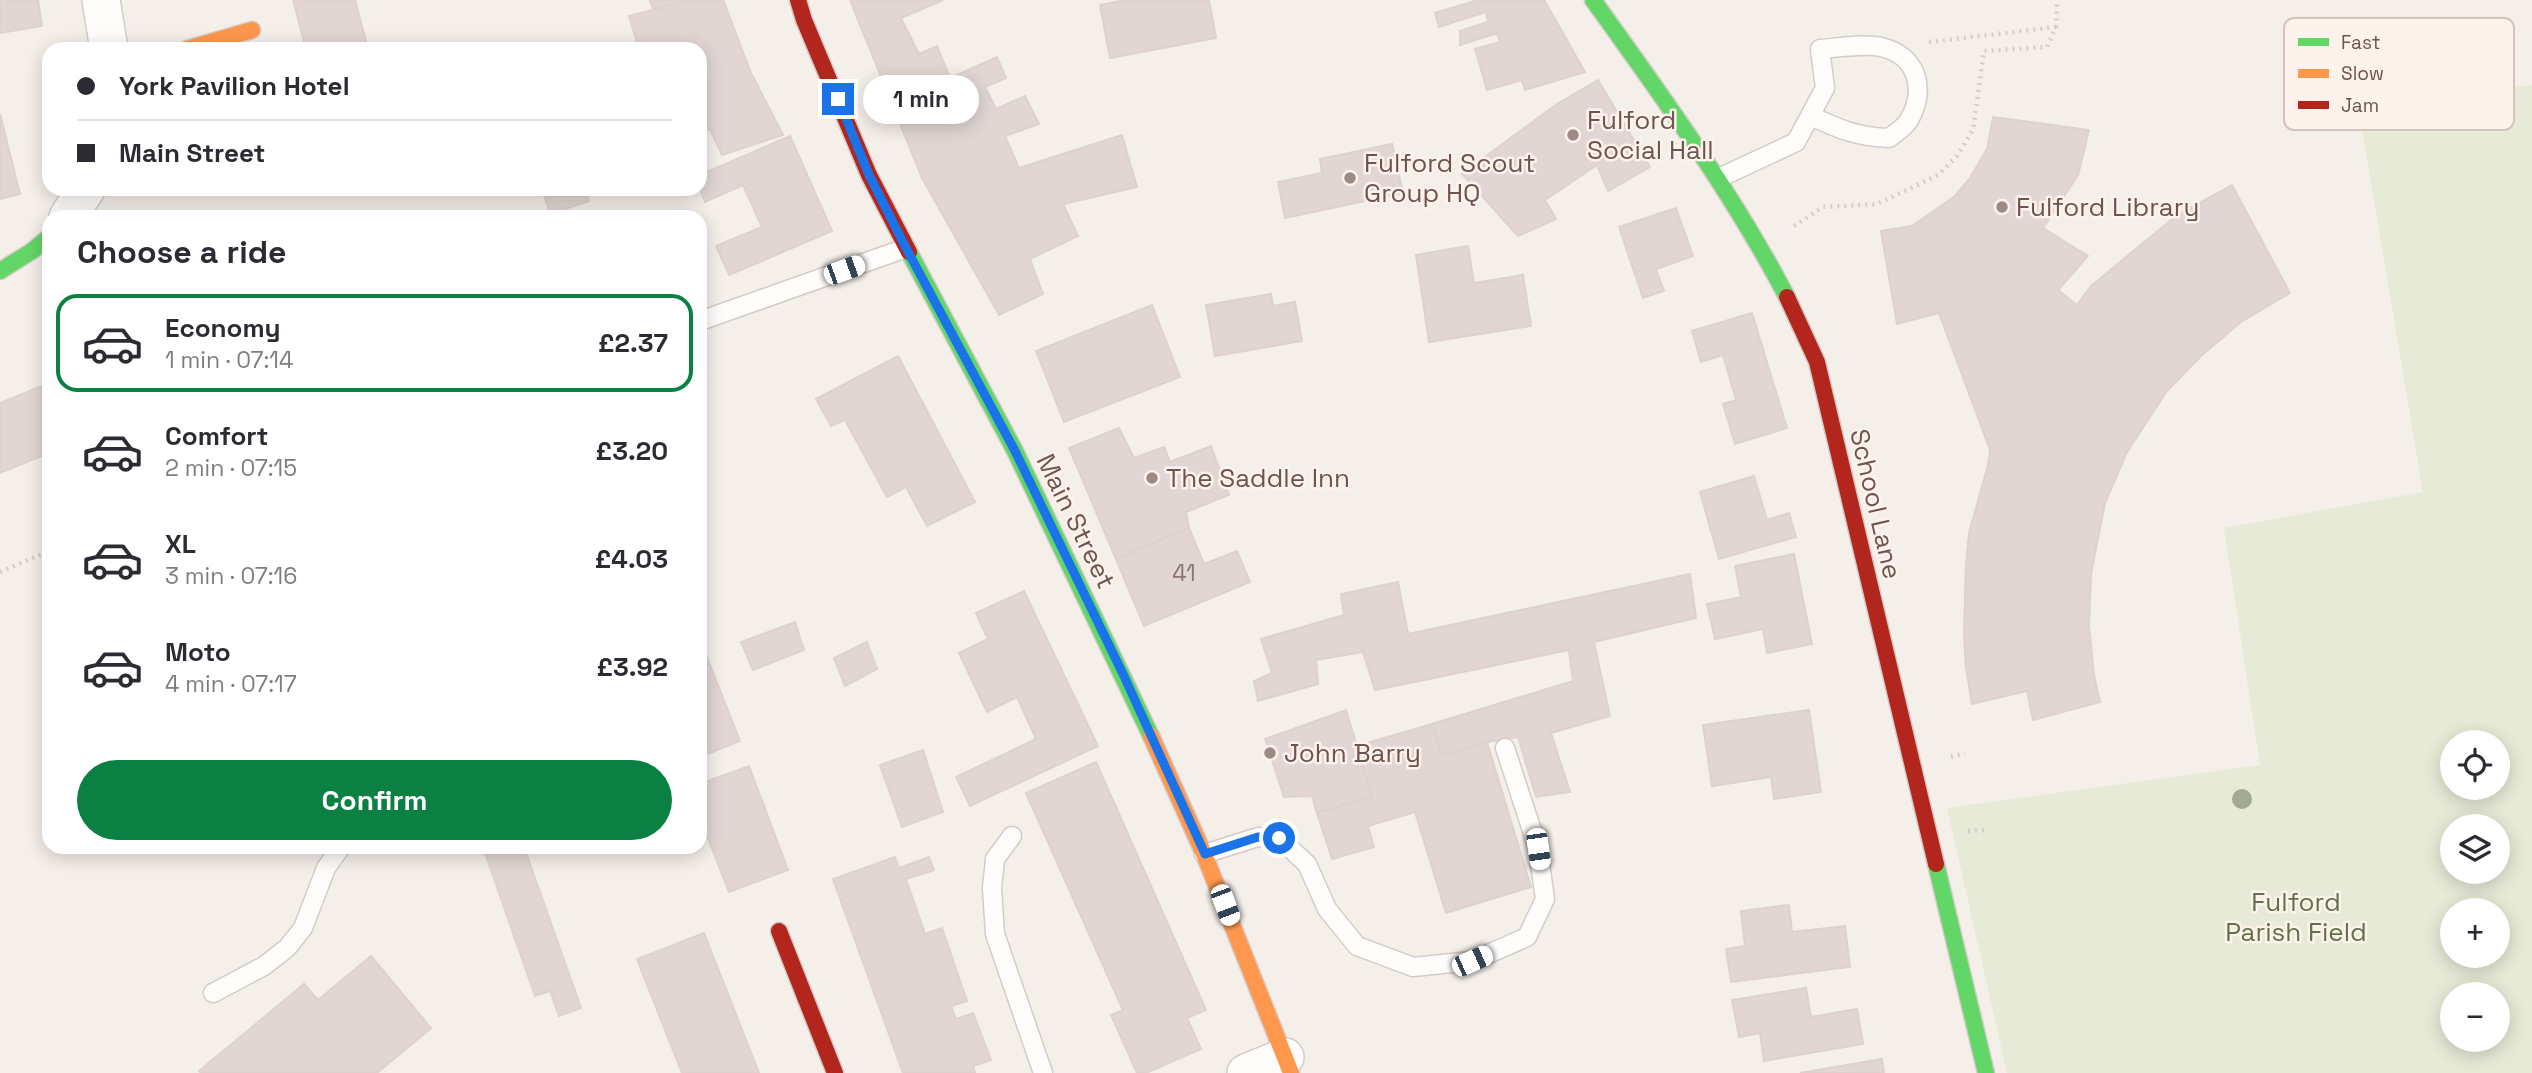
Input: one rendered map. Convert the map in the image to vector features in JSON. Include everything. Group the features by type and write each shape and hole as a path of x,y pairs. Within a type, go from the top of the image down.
{"street":[{"path":"101,0 108,42"},
{"name":"Main Street","path":"798,0 869,175 1015,451 1123,674 1205,854 1288,1065"},
{"name":"School Lane","path":"1593,0 1719,178 1801,322 1817,362 1986,1073"},
{"path":"211,42 252,30"},
{"path":"0,271 42,243"},
{"path":"779,931 835,1073"},
{"path":"1246,1073 1288,1065"}],"lane":[{"path":"1719,178 1796,142 1825,88 1820,49 1879,46 1904,55 1917,76 1917,100 1909,122 1889,138 1866,138 1841,131 1811,116"},
{"path":"707,319 906,248"},
{"path":"1205,854 1258,837 1279,838 1307,864 1327,909 1357,946 1413,967 1472,961 1527,937 1545,899 1538,849 1505,748"},
{"path":"1012,836 995,859 992,888 995,934 1043,1073"},
{"path":"213,993 264,965 287,948 303,928 326,868 336,854"}],"path":[{"path":"1760,247 1823,207 1877,204 1938,176 1957,156 1973,130 1984,51 2047,47 2056,27 2057,0"},
{"path":"1904,55 1927,42 2056,27"},
{"path":"0,572 42,554"}],"green space":[{"name":"Fulford Parish Field","path":"2532,85 2532,1073 2007,1073 1947,808 2260,765 2224,528 2423,492 2362,130 2514,130 2514,87"}],"building":[{"path":"0,0 38,0 42,26 0,33"},
{"path":"293,0 355,0 366,42 304,42"},
{"path":"650,0 692,0 654,11"},
{"path":"692,0 723,0 751,73 783,135 722,155 710,129 707,130 707,42 637,42 629,16"},
{"path":"850,0 943,0 901,18 919,54 937,46 950,78 997,57 1006,78 985,87 996,109 1025,96 1039,124 1005,136 1019,168 1122,135 1137,187 1063,204 1078,236 1030,259 1043,294 999,315 922,178"},
{"path":"1125,0 1209,0 1216,38 1110,58 1100,5"},
{"path":"1478,0 1544,0 1585,72 1525,90 1522,80 1487,90 1475,49 1500,42 1497,33 1460,45 1460,31 1488,22 1486,12 1439,27 1435,13"},
{"name":"Fulford Social Hall","path":"1598,80 1650,167 1608,191 1597,165 1545,200 1556,219 1518,236 1462,174 1557,104"},
{"path":"0,114 20,194 0,199"},
{"path":"1993,117 2089,130 2078,175 2043,228 2088,256 2058,290 2077,305 2091,286 2177,215 2232,185 2290,293 2241,322 2201,356 2167,391 2127,452 2105,503 2091,574 2089,625 2094,675 2100,702 2033,720 2027,691 1972,704 1964,633 1966,564 1969,533 1990,450 1939,313 1897,324 1881,231 1912,226 1955,196 1970,178 1987,149"},
{"path":"790,136 832,231 729,275 716,246 762,227 743,185 705,202 703,196 707,196 707,172"},
{"name":"Fulford Scout Group HQ","path":"1392,144 1403,193 1285,218 1278,182 1322,173 1320,159"},
{"path":"544,196 587,196 589,201 562,210 549,210"},
{"path":"1676,208 1693,256 1656,269 1664,291 1643,298 1619,227"},
{"path":"1468,246 1474,283 1523,275 1531,326 1429,342 1416,255"},
{"path":"1271,294 1273,306 1295,302 1302,341 1215,356 1206,305"},
{"path":"1152,305 1180,377 1064,422 1036,351"},
{"path":"1752,313 1787,428 1735,444 1723,404 1736,400 1723,355 1701,362 1692,331"},
{"path":"898,356 975,502 927,526 906,487 887,497 845,420 831,426 816,399"},
{"path":"42,386 42,456 0,473 0,403"},
{"name":"The Saddle Inn","path":"1119,428 1134,458 1164,447 1170,462 1211,446 1229,495 1186,512 1189,528 1116,559 1069,448"},
{"path":"1754,476 1767,520 1789,513 1796,537 1719,559 1700,492"},
{"path":"1189,528 1204,564 1237,551 1250,582 1144,626 1116,559"},
{"path":"1794,554 1812,644 1767,653 1763,629 1715,639 1707,604 1741,597 1735,566"},
{"path":"1690,574 1696,618 1594,642 1610,716 1551,733 1570,792 1536,797 1518,737 1487,742 1442,756 1432,724 1573,681 1569,650 1375,690 1363,652 1316,660 1318,684 1258,701 1254,681 1272,673 1261,639 1344,615 1341,594 1398,582 1408,634"},
{"path":"1024,591 1098,746 970,806 956,777 1036,739 1017,697 987,712 959,653 988,639 976,613"},
{"path":"795,622 804,650 753,670 741,642"},
{"path":"867,642 877,669 845,686 834,658"},
{"path":"707,658 740,741 707,754"},
{"path":"1346,710 1372,796 1317,813 1312,796 1284,797 1265,739"},
{"path":"1809,710 1821,792 1774,799 1771,777 1712,786 1703,725"},
{"path":"1432,724 1442,756 1487,742 1531,887 1446,913 1415,812 1368,826 1374,847 1332,859 1317,813 1372,796 1357,746"},
{"path":"923,750 943,812 902,827 880,765"},
{"path":"1096,762 1206,1010 1187,1018 1201,1049 1146,1073 1137,1073 1111,1015 1123,1010 1026,793"},
{"path":"749,766 788,870 729,892 707,836 707,781"},
{"path":"485,854 526,854 581,1008 559,1016 550,991 535,996"},
{"path":"895,857 899,868 929,857 934,870 906,879 925,934 942,928 967,1001 951,1006 956,1019 973,1013 991,1060 973,1066 975,1073 903,1073 833,879"},
{"path":"1789,905 1792,932 1845,926 1850,967 1731,982 1726,949 1745,946 1741,911"},
{"path":"704,933 759,1073 682,1073 637,959"},
{"path":"371,956 431,1028 377,1073 199,1071 304,984 318,1000"},
{"path":"1806,988 1811,1017 1857,1009 1863,1044 1764,1061 1760,1033 1739,1037 1732,1000"},
{"path":"1882,1059 1884,1073 1800,1073"}],"traffic: fast":[{"path":"1593,0 1720,182 1787,297"},
{"path":"0,271 42,243"},
{"path":"909,252 1015,451 1151,736"},
{"path":"1936,864 1986,1073"}],"traffic: slow":[{"path":"211,42 252,30"},
{"path":"1151,736 1204,854 1291,1073"}],"traffic: jam":[{"path":"798,0 869,175 909,252"},
{"path":"1787,297 1817,362 1936,864"},
{"path":"779,931 835,1073"}],"place":[{"name":"Fulford Social Hall","path":"1573,135"},
{"name":"Fulford Scout Group HQ","path":"1350,178"},
{"name":"Fulford Library","path":"2002,207"},
{"name":"The Saddle Inn","path":"1152,478"},
{"name":"John Barry","path":"1270,753"}],"route":[{"path":"838,99 869,175 1015,451 1123,674 1205,854 1258,837 1279,838"}]}
